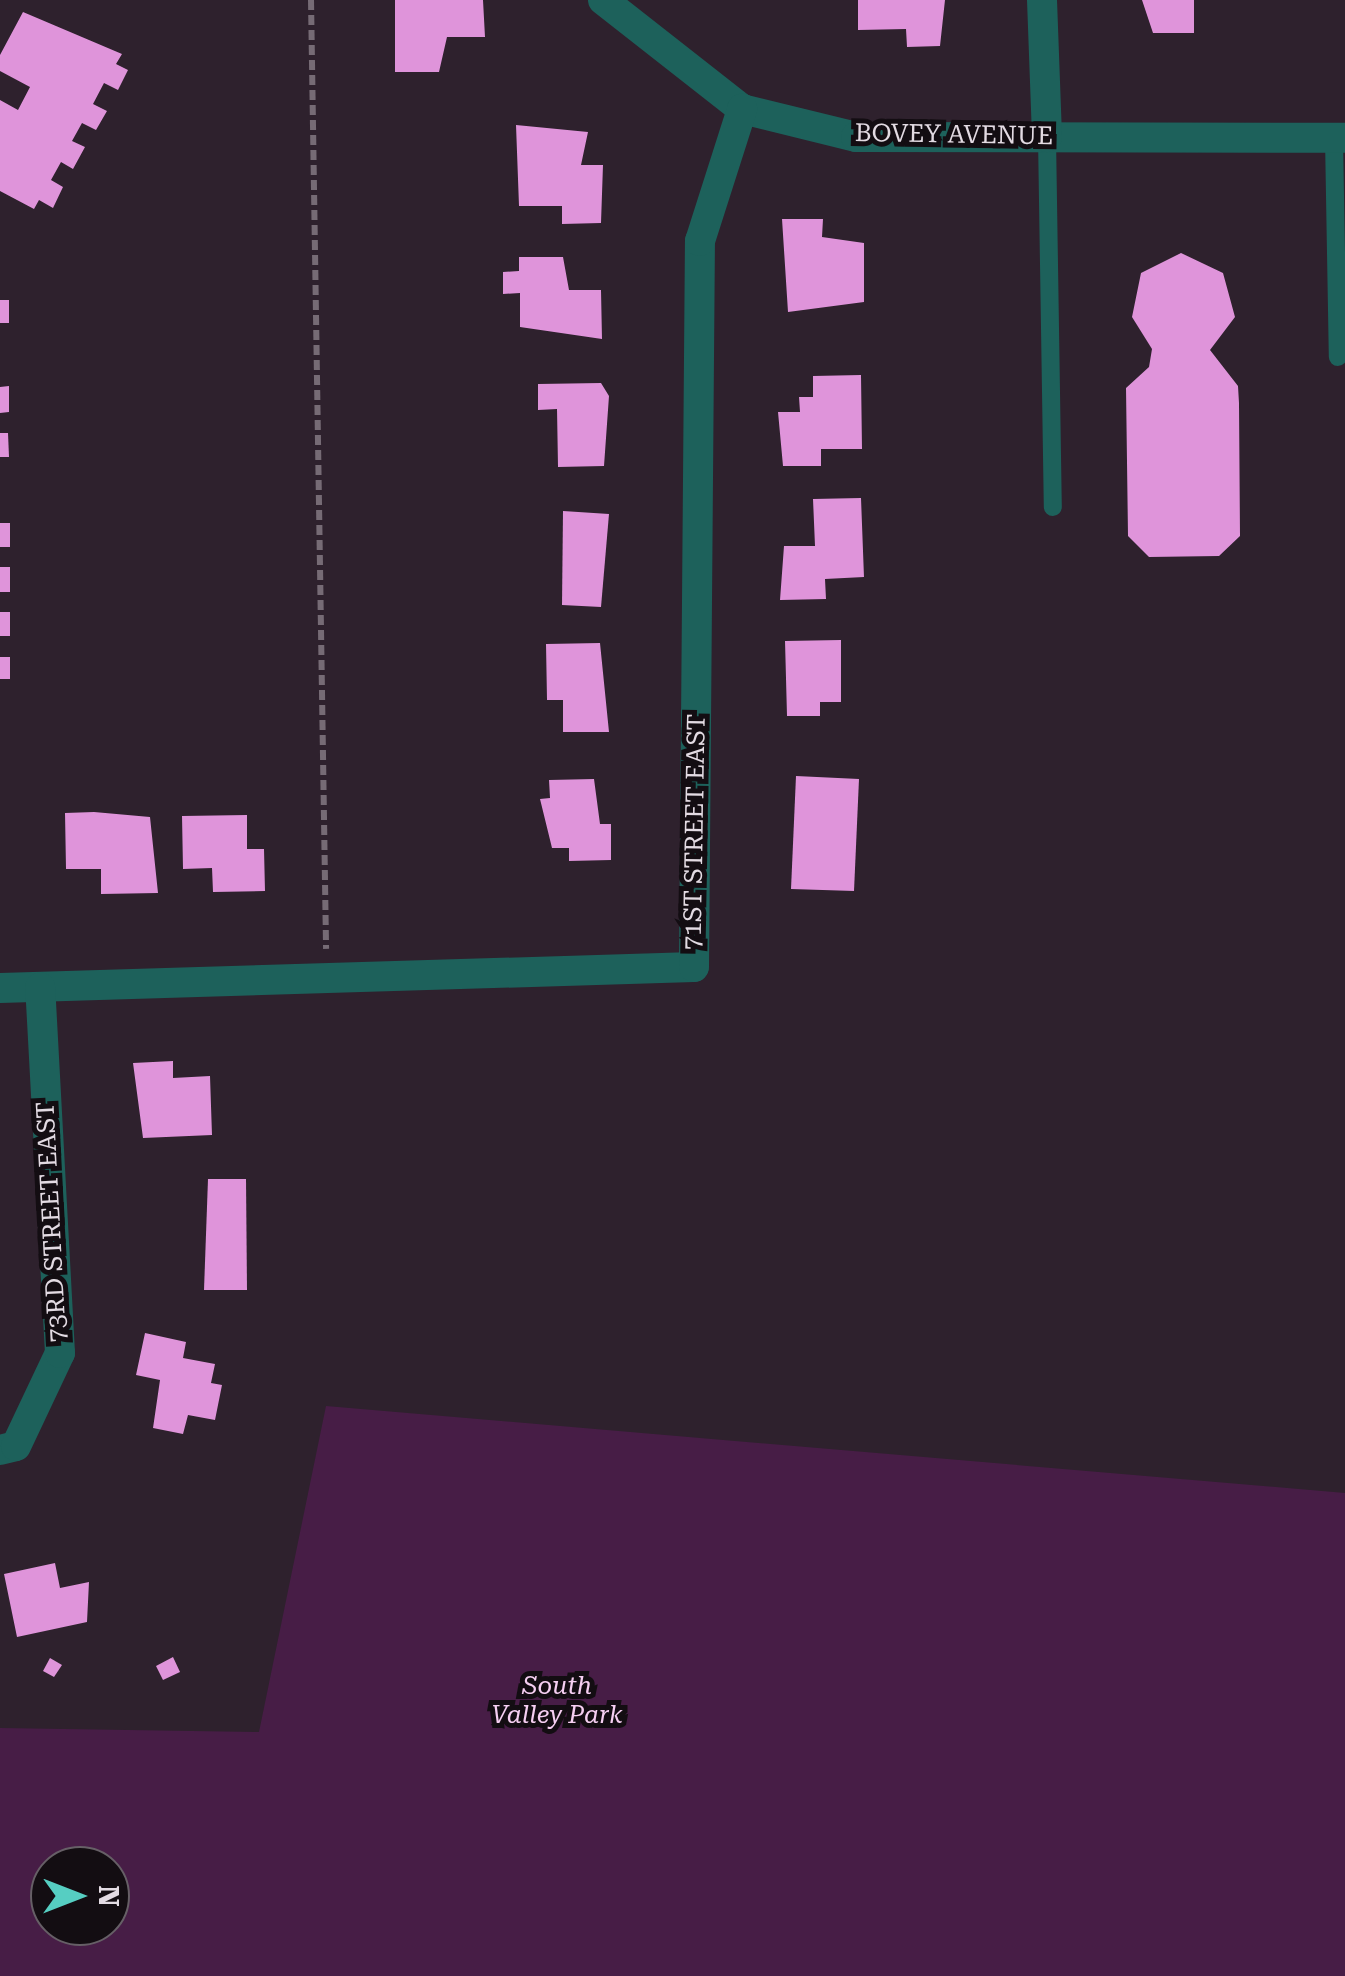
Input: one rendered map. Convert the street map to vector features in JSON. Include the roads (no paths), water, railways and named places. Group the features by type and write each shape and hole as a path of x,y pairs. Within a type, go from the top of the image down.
{"street":[{"name":"BOVEY AVENUE","path":"604,0 742,109 856,136 1340,138"},
{"path":"1042,0 1047,137"},
{"name":"71ST STREET EAST","path":"0,988 694,967 700,241 742,109"},
{"name":"73RD STREET EAST","path":"8,1448 60,1353 40,988"}],"lane":[{"path":"1047,137 1053,507"},
{"path":"1338,357 1340,138"}],"park label":[{"name":"South Valley Park","path":"557,1702"}]}
